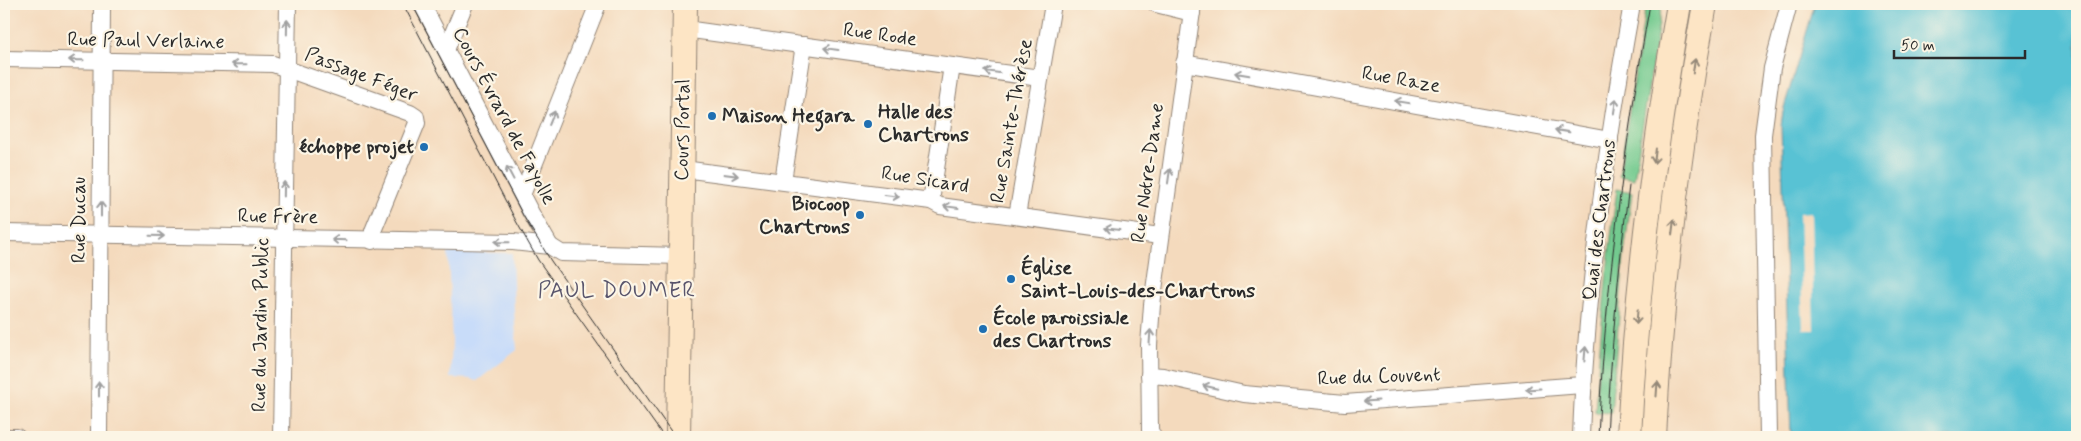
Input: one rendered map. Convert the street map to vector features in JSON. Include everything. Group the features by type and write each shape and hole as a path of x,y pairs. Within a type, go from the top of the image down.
{"main road":[{"name":"Cours Portal","path":"678,437 685,4"},
{"path":"1629,437 1642,255 1656,141 1679,4"},
{"path":"1654,437 1667,280 1682,141 1705,4"}],"street":[{"name":"Rue Ducau","path":"99,437 102,4"},
{"name":"Rue du Jardin Public","path":"280,437 288,4"},
{"name":"Cours Évrard de Fayolle","path":"422,4 550,246"},
{"path":"446,50 465,4"},
{"path":"522,195 598,4"},
{"name":"Rue Sainte-Thérèse","path":"1017,216 1053,4"},
{"path":"1156,4 1192,8"},
{"name":"Quai des Chartrons","path":"1580,437 1582,386 1594,249 1632,4"},
{"path":"1768,437 1763,134 1772,68 1789,4"},
{"name":"Rue Notre-Dame","path":"1153,437 1150,430 1150,329 1160,236 1192,8"},
{"name":"Rue Rode","path":"685,29 1040,78"},
{"path":"783,181 804,45"},
{"name":"Rue Paul Verlaine","path":"4,59 270,64 287,69"},
{"name":"Rue Raze","path":"1184,63 1610,140"},
{"path":"931,201 952,66"},
{"name":"Passage Féger","path":"287,69 410,113 416,117 417,122 372,233 372,241"},
{"name":"Rue Sicard","path":"683,169 931,201 940,206 1160,236"},
{"name":"Rue Frère","path":"4,233 513,242 550,246 561,253 681,256"},
{"name":"Rue du Couvent","path":"1149,375 1244,394 1345,403 1582,386"},
{"path":"4,437 17,437"}],"shaded area":[{"path":"448,252 512,253 517,350 477,381 450,378 452,343"}],"green space":[{"path":"1646,4 1662,4 1634,179 1619,176"},
{"path":"1688,4 1697,4 1668,181 1660,181"},
{"path":"1617,189 1632,192 1624,255 1611,413 1595,412 1604,300"}],"water":[{"path":"1815,4 2077,4 2077,437 1791,437 1781,126 1783,111"}],"pier":[{"path":"1811,212 1814,330 1803,330 1799,213"}],"tram line":[{"path":"403,4 538,260 664,437"},
{"path":"412,4 524,217 551,261 675,437"},
{"path":"1598,437 1605,328 1617,220 1650,4"},
{"path":"1607,437 1615,311 1629,186"}],"place":[{"name":"Maison Hegara","path":"712,116"},
{"name":"Halle des Chartrons","path":"868,124"},
{"name":"échoppe projet","path":"424,147"},
{"name":"Biocoop Chartrons","path":"860,215"},
{"name":"Église Saint-Louis-des-Chartrons","path":"1011,279"},
{"name":"École paroissiale des Chartrons","path":"983,329"}],"district":[{"name":"PAUL DOUMER","path":"617,291"}]}
